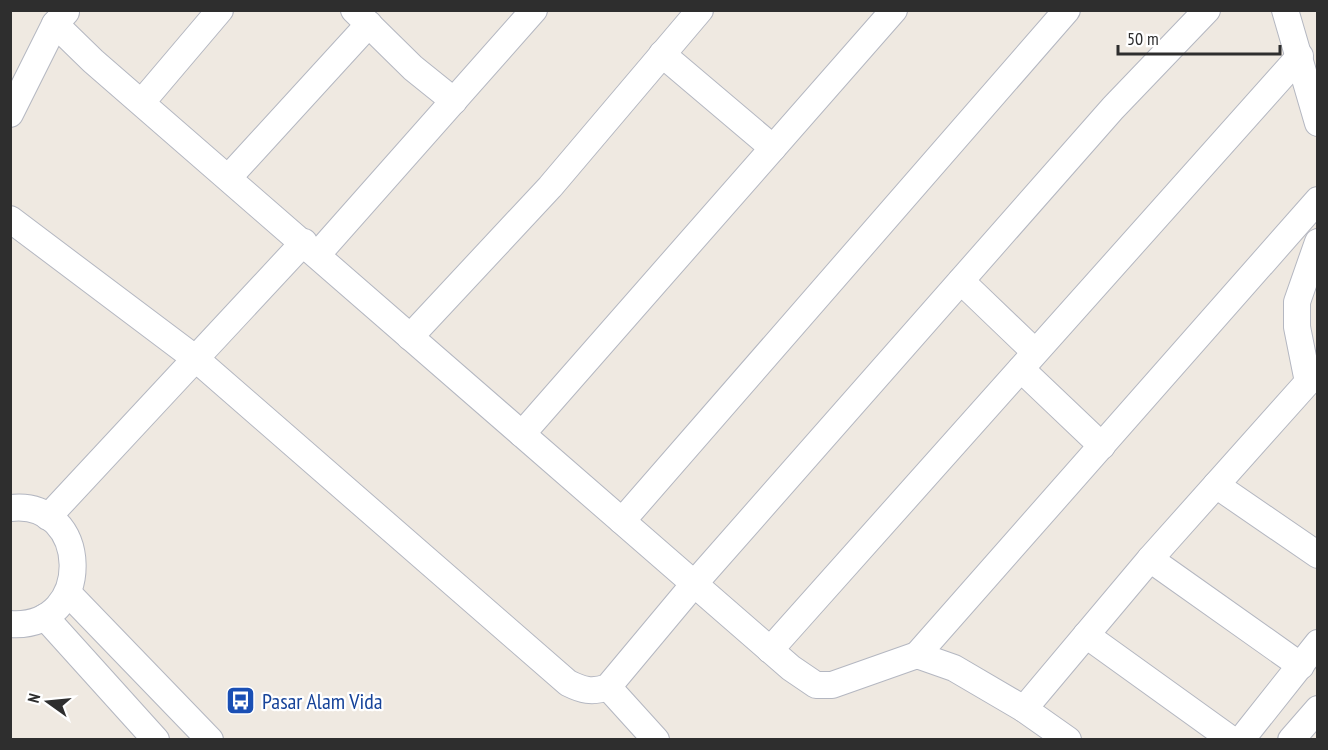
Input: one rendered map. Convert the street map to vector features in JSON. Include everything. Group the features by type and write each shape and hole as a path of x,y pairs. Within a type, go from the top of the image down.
{"street":[{"path":"142,102 220,10"},
{"path":"48,517 196,359 311,248 454,101 534,10"},
{"path":"410,337 550,187 700,10"},
{"path":"522,434 894,10"},
{"path":"622,521 1067,10"},
{"path":"10,219 196,359 568,683 584,691 599,691 608,687 694,584 1113,108 1207,10"},
{"path":"1285,10 1300,56 1317,123"},
{"path":"10,114 61,17 142,102 770,650 816,685 832,685 917,655 1317,200"},
{"path":"229,177 361,17 413,68 454,101"},
{"path":"663,54 773,148"},
{"path":"770,650 1300,56"},
{"path":"1024,709 1150,559 1308,382 1297,327 1297,302 1317,242"},
{"path":"961,281 1102,446"},
{"path":"1216,485 1317,555"},
{"path":"10,508 35,510 48,517 62,530 70,544 74,560 73,577 68,593 58,607 45,617 29,623 10,624"},
{"path":"1150,559 1301,666"},
{"path":"68,593 210,740"},
{"path":"45,617 156,740"},
{"path":"1086,635 1232,740"},
{"path":"1241,740 1317,643"},
{"path":"917,655 954,668 1024,709 1068,740"},
{"path":"608,687 656,740"},
{"path":"1291,740 1317,709"}],"place":[{"name":"Pasar Alam Vida","path":"241,701"}]}
